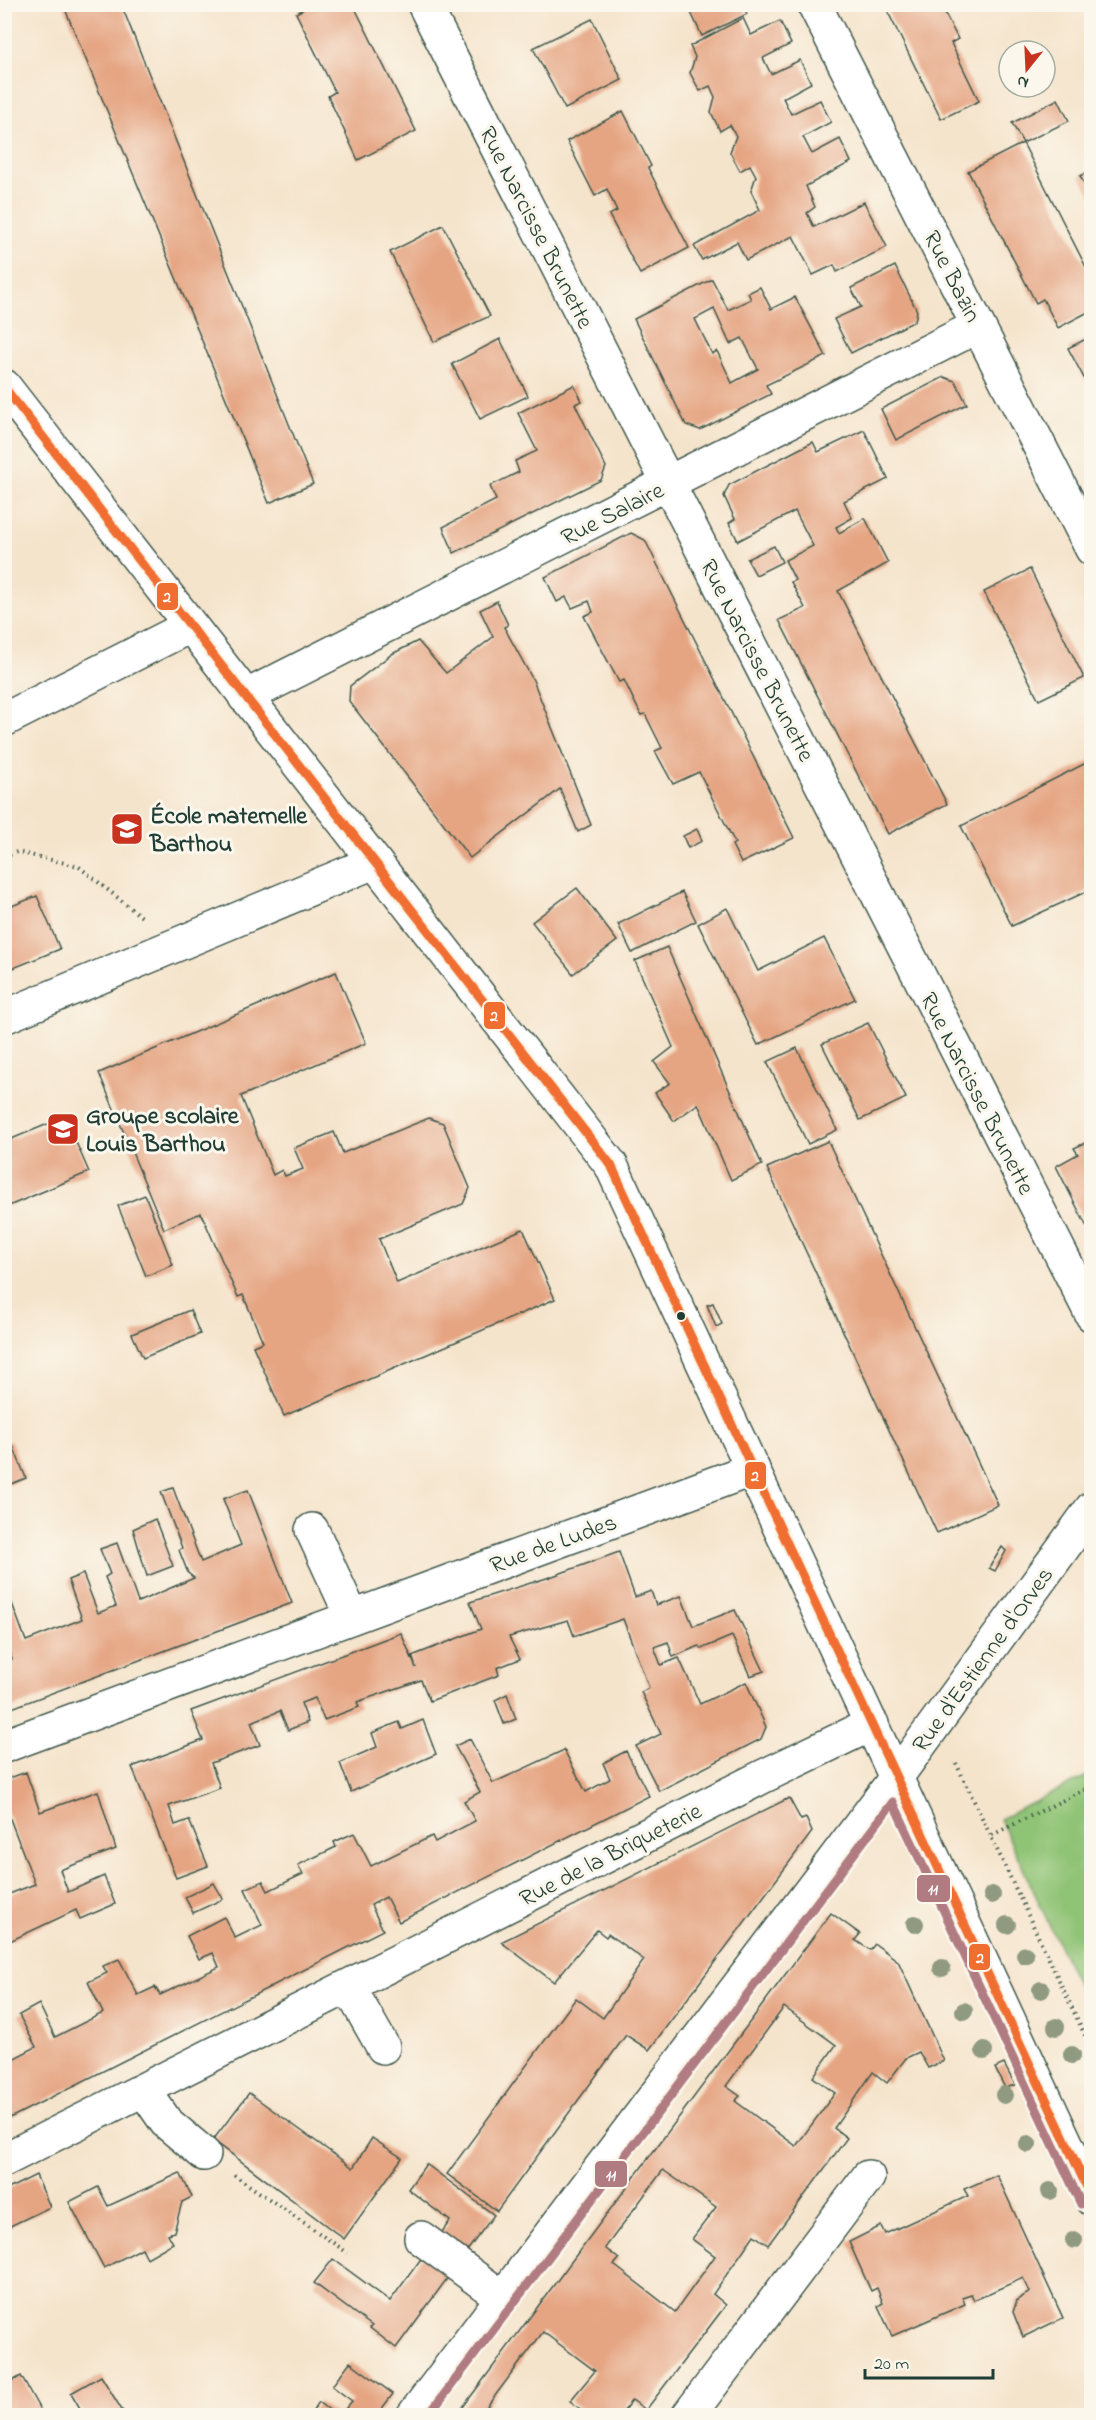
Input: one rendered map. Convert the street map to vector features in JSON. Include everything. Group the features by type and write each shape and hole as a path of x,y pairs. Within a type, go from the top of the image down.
{"street":[{"name":"Rue Narcisse Brunette","path":"424,4 1092,1315"},
{"name":"Rue Bazin","path":"814,4 1092,549"},
{"name":"Rue Salaire","path":"245,697 669,485 978,326"},
{"path":"4,386 611,1165 1092,2199"},
{"path":"4,720 190,626"},
{"path":"4,1017 374,862"},
{"name":"Rue de Ludes","path":"4,1746 753,1469"},
{"name":"Rue d'Estienne d'Orves","path":"413,2415 895,1779 1092,1508"},
{"path":"312,1530 352,1617"},
{"name":"Rue de la Briqueterie","path":"4,2160 872,1724"},
{"path":"349,1987 383,2048"},
{"path":"144,2090 166,2122 204,2154"},
{"path":"688,2415 868,2178"},
{"path":"421,2238 502,2298"}],"path":[{"path":"4,857 17,852 78,866 176,945"},
{"path":"936,1723 992,1835 1092,2050"},
{"path":"992,1835 1092,1786"},
{"path":"204,2154 348,2253"}],"green space":[{"path":"1091,1774 1091,2014 1000,1819"}],"building":[{"path":"63,4 121,4 313,484 269,503"},
{"path":"313,4 353,4 416,131 358,160 328,96 335,92 296,13"},
{"path":"687,4 742,4 747,14 702,36"},
{"path":"884,4 940,4 958,39 951,43 979,101 941,119"},
{"path":"743,18 751,35 780,21 791,44 763,58 771,74 800,60 811,83 783,98 791,114 820,100 831,122 803,137 812,154 840,139 851,162 806,186 815,207 807,213 814,227 864,202 887,247 837,272 834,265 813,275 793,236 746,260 737,242 702,260 694,246 760,210 751,191 756,176 750,165 740,171 730,152 736,136 730,125 720,131 711,112 715,97 710,86 700,91 690,73 695,57 690,46"},
{"path":"592,19 622,80 565,109 533,48"},
{"path":"1058,99 1069,121 1023,143 1012,123"},
{"path":"623,111 651,166 648,168 689,248 640,274 609,215 617,211 607,189 595,196 567,141"},
{"path":"1023,143 1086,267 1092,264 1092,310 1058,328 1043,299 1036,303 968,171"},
{"path":"1092,170 1092,197 1080,176"},
{"path":"443,225 490,316 434,342 390,252"},
{"path":"895,266 917,311 915,321 851,353 834,319 861,307 851,288"},
{"path":"712,279 728,310 751,299 748,293 760,287 771,309 795,297 826,356 766,385 771,394 700,430 686,425 634,319","holes":["714,309 730,344 742,338 758,369 732,383 717,351 712,354 695,319"]},
{"path":"1092,336 1092,393 1068,348"},
{"path":"500,339 528,396 480,419 452,364"},
{"path":"944,377 955,381 967,404 896,440 881,409"},
{"path":"574,385 582,401 575,404 606,467 601,480 454,553 443,527 496,500 490,486 519,472 515,461 537,451 518,413"},
{"path":"864,430 888,479 844,501 852,518 836,527 839,533 865,518 888,563 838,591 947,804 888,834 779,620 805,608 791,582 795,580 785,560 813,546 795,511 738,541 729,523 735,519 724,496 729,485 813,442 818,452"},
{"path":"631,533 645,540 794,838 741,863 732,845 735,843 699,772 673,784 655,751 662,748 645,714 641,715 624,680 619,682 584,616 593,612 589,601 572,608 566,597 557,602 545,577"},
{"path":"774,546 782,562 756,575 747,559"},
{"path":"1030,569 1084,678 1039,700 984,592"},
{"path":"497,601 508,625 504,627 533,680 591,825 578,832 560,789 470,858 349,701 350,686 392,654 418,641 446,673 493,637 480,610"},
{"path":"1092,760 1092,889 1012,926 961,826"},
{"path":"697,829 702,841 688,848 683,836"},
{"path":"577,888 617,941 573,974 532,922"},
{"path":"682,892 696,921 632,953 618,924"},
{"path":"37,896 60,949 4,972 4,909"},
{"path":"727,908 758,971 824,938 855,999 758,1045 698,924"},
{"path":"667,947 762,1165 731,1180 698,1104 674,1121 655,1093 670,1083 654,1062 673,1047 635,961"},
{"path":"336,972 366,1043 241,1096 273,1175 282,1170 285,1176 303,1169 294,1148 334,1132 343,1153 429,1118 443,1123 470,1188 463,1204 379,1239 397,1283 523,1229 555,1299 284,1416 253,1346 263,1342 243,1295 238,1297 201,1213 164,1229 99,1073"},
{"path":"868,1023 906,1098 860,1120 822,1044"},
{"path":"797,1048 837,1130 808,1144 767,1062"},
{"path":"65,1117 89,1172 4,1208 4,1142"},
{"path":"828,1141 998,1505 937,1533 767,1168"},
{"path":"1085,1143 1088,1149 1092,1147 1092,1237 1056,1166 1078,1154 1074,1148"},
{"path":"145,1195 173,1265 146,1276 118,1206"},
{"path":"713,1303 722,1324 716,1327 707,1305"},
{"path":"190,1310 200,1334 143,1358 132,1334"},
{"path":"11,1441 26,1478 4,1487 4,1444"},
{"path":"173,1488 201,1562 241,1545 223,1499 248,1490 292,1603 4,1711 4,1662 12,1659 4,1638 4,1590 7,1590 26,1641 82,1619 68,1580 83,1574 98,1613 116,1606 105,1577 110,1574 100,1549 117,1543 138,1602 194,1578 188,1573 179,1550 182,1548 161,1492"},
{"path":"155,1519 173,1566 147,1576 133,1529"},
{"path":"1002,1547 1006,1551 995,1571 989,1568"},
{"path":"619,1552 635,1597 651,1591 656,1605 681,1596 693,1626 735,1610 764,1671 750,1676 732,1636 701,1649 699,1646 673,1657 668,1642 654,1647 661,1665 679,1658 700,1704 746,1682 766,1727 761,1739 659,1791 636,1746 661,1734 641,1692 649,1688 623,1619 574,1636 568,1620 509,1637 520,1659 497,1668 499,1675 430,1701 421,1680 357,1702 359,1707 324,1720 315,1698 301,1703 308,1722 288,1730 280,1711 251,1722 260,1745 211,1763 220,1788 169,1806 175,1825 189,1820 208,1866 176,1878 132,1767 203,1740 191,1711 401,1633 416,1668 412,1656 481,1629 470,1602"},
{"path":"507,1694 516,1719 504,1724 495,1700"},
{"path":"423,1720 436,1754 351,1792 340,1763 377,1747 372,1733 399,1722 402,1729"},
{"path":"470,1739 493,1783 564,1750 586,1792 610,1779 603,1763 626,1751 649,1796 399,1922 386,1897 371,1905 383,1930 4,2121 4,2051 9,2061 36,2047 19,2015 39,2004 55,2037 103,2013 88,1982 107,1973 103,1966 119,1959 138,1995 155,1987 160,1995 219,1967 213,1953 199,1959 187,1936 224,1917 235,1938 262,1925 245,1889 263,1881 268,1891 303,1874 298,1865 336,1847 334,1842 354,1833 371,1866 432,1836 435,1842 475,1821 464,1801 480,1792 455,1746"},
{"path":"26,1772 40,1812 98,1791 116,1849 60,1870 68,1892 104,1876 115,1904 80,1919 76,1910 10,1941 4,1926 4,1896 35,1884 4,1803 4,1780"},
{"path":"789,1798 801,1820 806,1818 812,1832 649,2050 626,2035 497,2211 447,2174 576,1998 603,2018 644,1960 608,1934 606,1937 597,1930 554,1982 501,1942"},
{"path":"214,1883 223,1899 193,1913 185,1897"},
{"path":"831,1913 860,1934 855,1940 870,1950 875,1944 898,1961 944,2061 928,2068 919,2052 906,2058 887,2083 873,2072 834,2128 847,2138 768,2245 754,2235 713,2294 726,2305 646,2410 632,2400 620,2415 588,2415 570,2401 595,2371 543,2332 485,2409 494,2415 457,2415","holes":["784,2007 836,2045 813,2077 835,2093 796,2146 735,2101 740,2096 726,2086","663,2170 716,2207 692,2239 715,2256 675,2312 614,2265 619,2259 605,2248"]},
{"path":"1004,2064 1015,2085 1005,2088 995,2068"},
{"path":"249,2093 353,2168 372,2138 402,2158 344,2239 213,2140"},
{"path":"426,2164 494,2215 464,2255 439,2236 450,2221 408,2189"},
{"path":"180,2173 192,2197 182,2202 174,2232 168,2234 173,2243 147,2258 142,2248 104,2268 69,2202 98,2187 108,2206"},
{"path":"36,2175 50,2207 4,2229 4,2191"},
{"path":"997,2175 1063,2318 1023,2337 1013,2312 1017,2300 1030,2292 1023,2278 974,2300 971,2294 962,2297 965,2304 892,2336 878,2306 883,2303 877,2288 871,2291 849,2242 881,2226 885,2234 968,2196 964,2189"},
{"path":"423,2256 449,2276 396,2348 370,2328 372,2326 314,2283 333,2259 390,2301"},
{"path":"350,2362 393,2394 377,2415 340,2415 352,2401 332,2386"},
{"path":"21,2376 43,2415 4,2415 4,2386"},
{"path":"101,2376 125,2415 84,2415 71,2393"},
{"path":"319,2402 336,2415 310,2415"}],"transit line":[{"name":"2","path":"4,387 611,1165 1092,2198"},
{"name":"11","path":"428,2416 893,1802 1081,2204"}],"place":[{"name":"École maternelle Barthou","path":"127,829"},
{"name":"Groupe scolaire Louis Barthou","path":"63,1129"}]}
